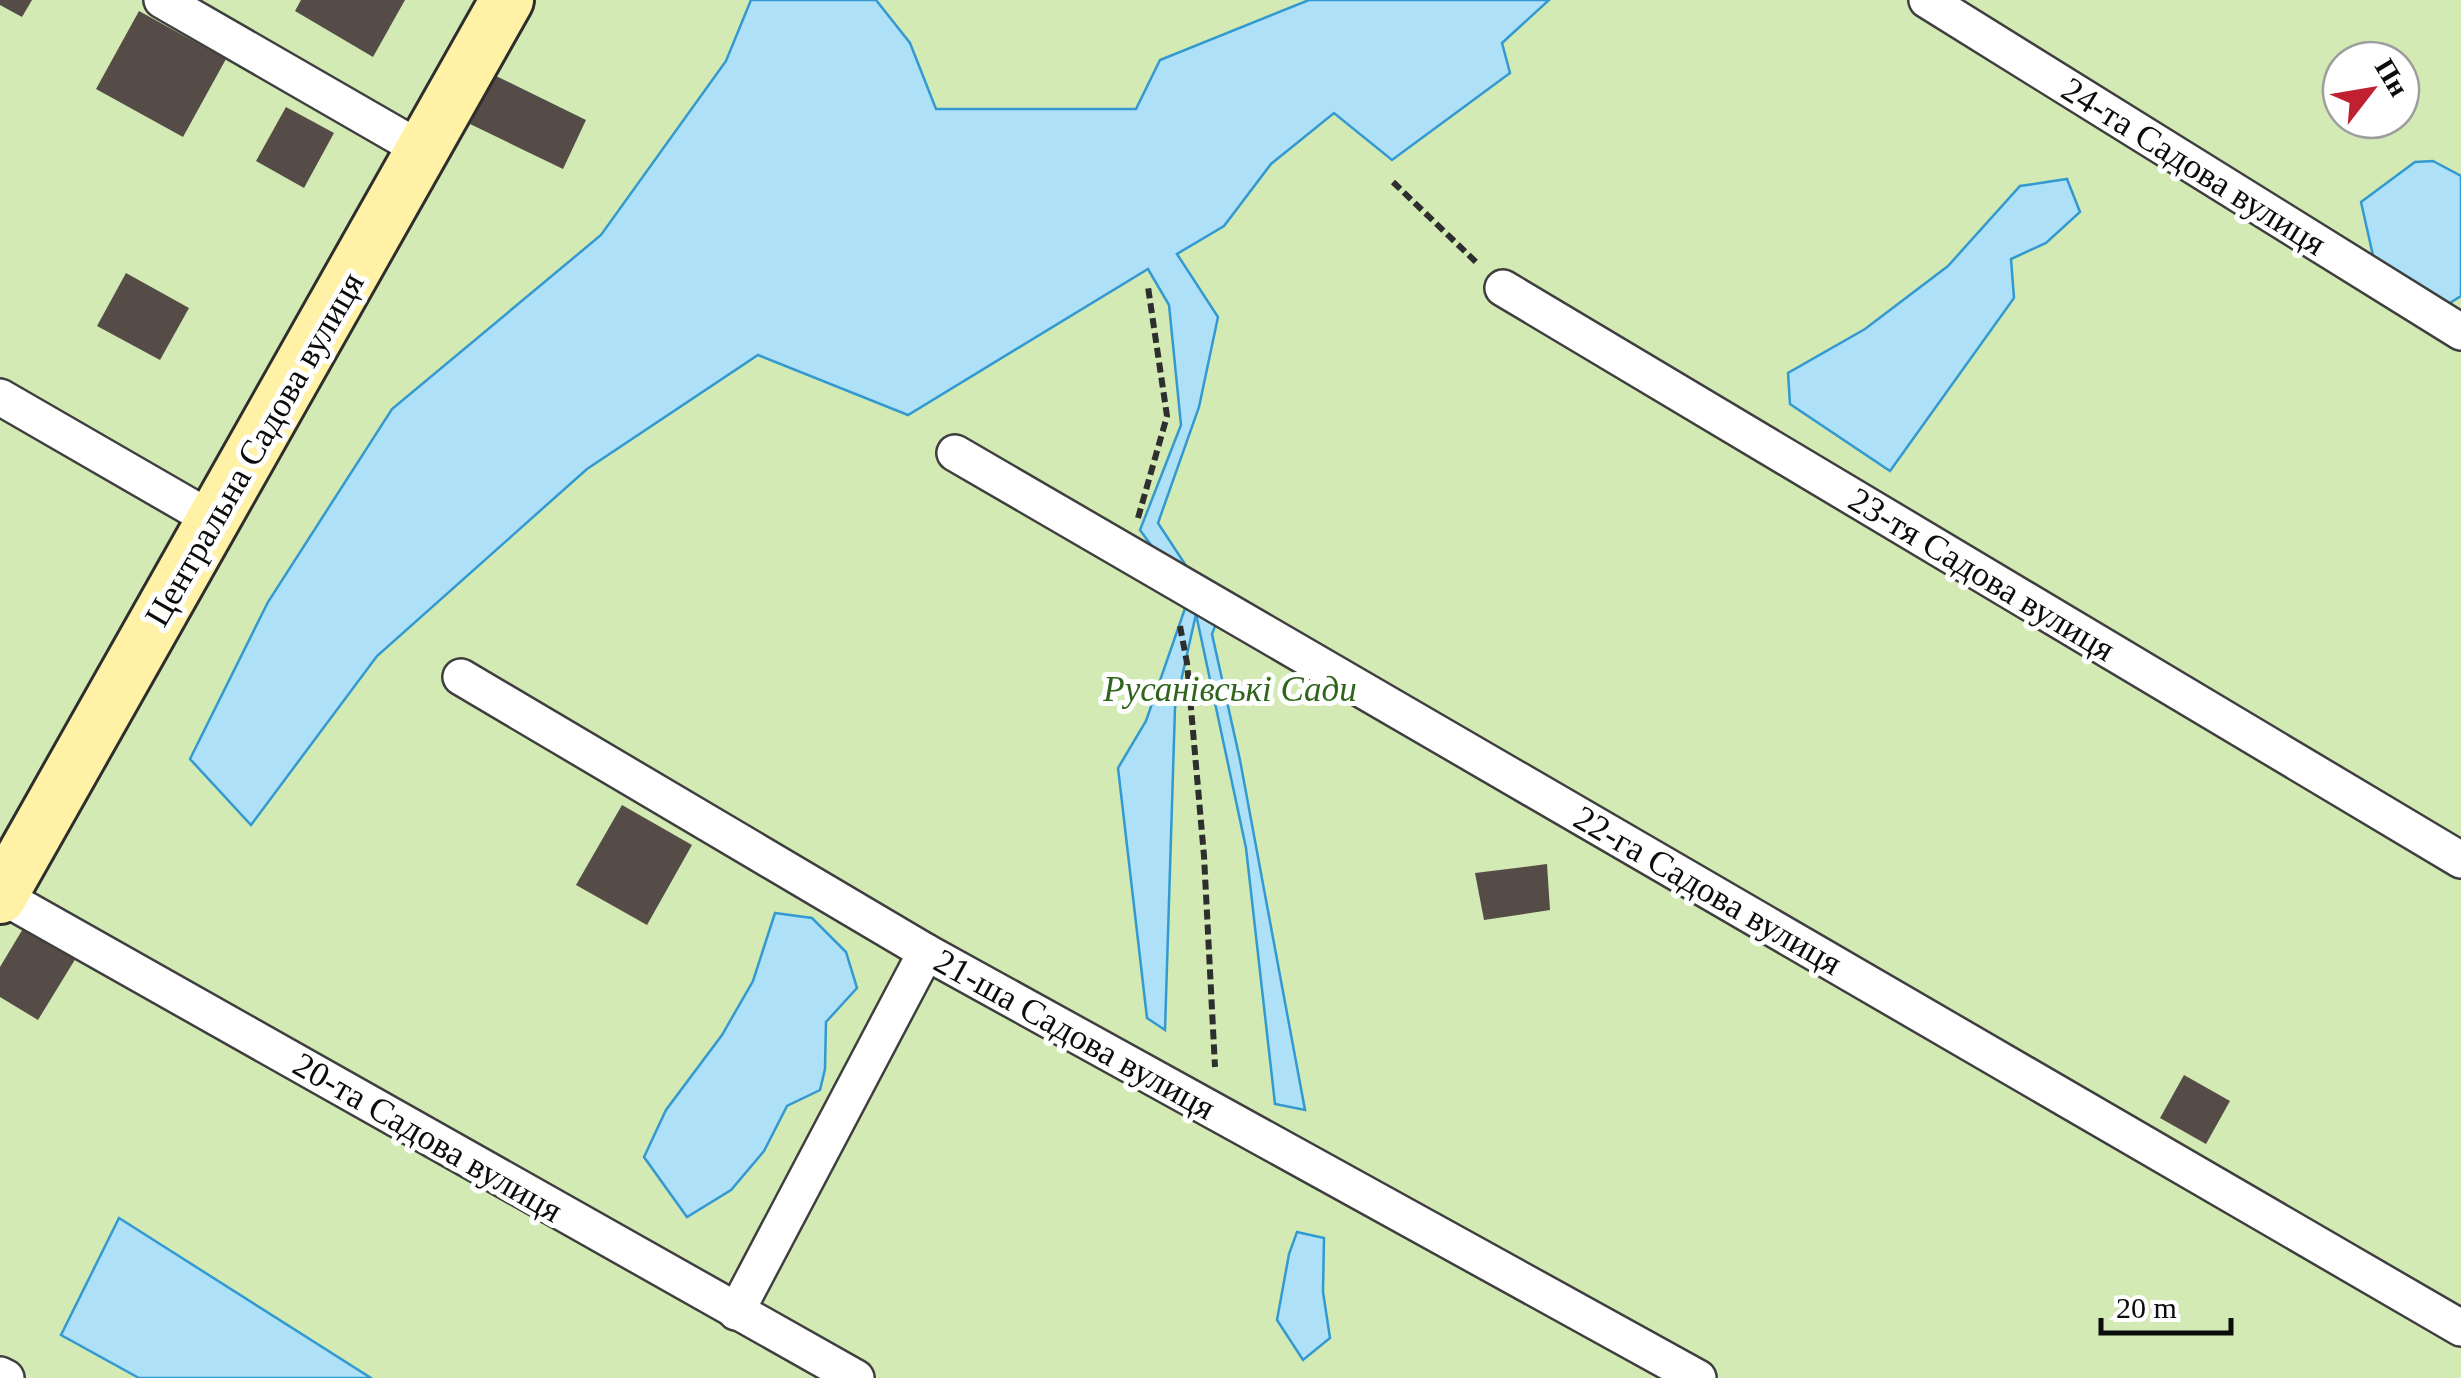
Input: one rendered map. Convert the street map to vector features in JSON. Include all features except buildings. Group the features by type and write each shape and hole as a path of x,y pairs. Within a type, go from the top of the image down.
{"main road":[{"name":"Центральна Садова вулиця","path":"0,896 507,0"}],"street":[{"path":"162,0 424,151"},
{"name":"24-та Садова вулиця","path":"1927,0 2461,332"},
{"name":"23-тя Садова вулиця","path":"1503,288 2461,860"},
{"path":"0,396 213,520"},
{"name":"22-га Садова вулиця","path":"956,453 2461,1328"},
{"name":"21-ша Садова вулиця","path":"461,677 926,952 1698,1378"},
{"name":"20-та Садова вулиця","path":"0,896 856,1378"},
{"path":"736,1312 926,952"}],"path":[{"path":"1393,182 1503,288"},
{"path":"1128,552 1167,416 1148,287"},
{"path":"1178,621 1187,663 1204,856 1218,1113"}],"green space":[{"name":"Русанівські Сади","path":"0,0 2461,0 2461,1378 0,1378"}],"water":[{"path":"751,0 876,0 910,43 936,109 1136,109 1160,60 1309,0 1549,0 1502,43 1510,73 1392,160 1334,113 1271,164 1224,226 1177,254 1218,317 1199,407 1158,523 1219,616 1212,634 1240,760 1305,1110 1275,1104 1246,848 1196,614 1175,708 1165,1030 1147,1018 1118,768 1146,721 1189,597 1140,530 1181,425 1169,305 1148,269 908,415 758,355 587,469 377,656 251,825 190,759 268,602 392,409 601,235 726,61"},
{"path":"2433,161 2461,176 2461,296 2432,314 2374,260 2361,202 2415,162"},
{"path":"2067,179 2080,212 2046,243 2011,259 2014,298 1890,471 1790,404 1788,373 1865,329 1948,266 2020,186"},
{"path":"775,913 812,918 846,952 857,988 826,1022 825,1069 820,1090 787,1106 764,1151 731,1190 687,1217 644,1157 666,1110 722,1035 753,981"},
{"path":"119,1218 371,1378 139,1378 61,1335"},
{"path":"1297,1232 1324,1238 1323,1292 1330,1338 1303,1360 1277,1320"}]}
